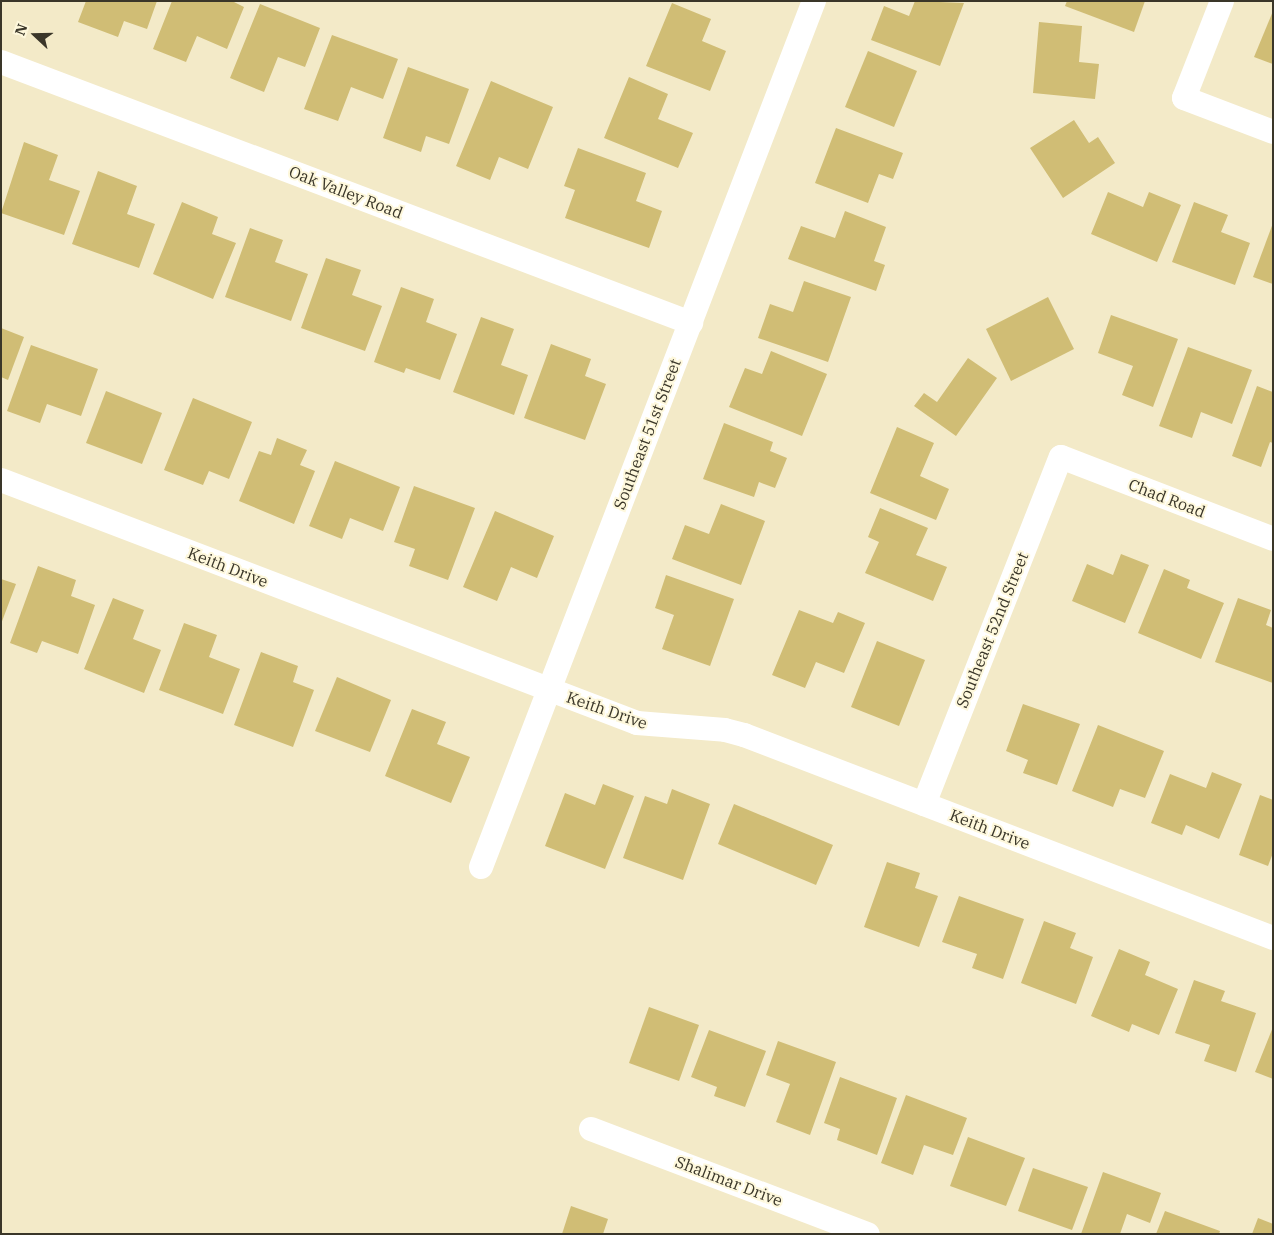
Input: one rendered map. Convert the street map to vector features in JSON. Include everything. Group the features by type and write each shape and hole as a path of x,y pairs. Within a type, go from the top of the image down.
{"street":[{"name":"Southeast 51st Street","path":"481,867 814,1"},
{"path":"1222,1 1184,98 1273,132"},
{"name":"Oak Valley Road","path":"1,62 691,323"},
{"name":"Chad Road","path":"1060,456 1273,539"},
{"name":"Southeast 52nd Street","path":"924,804 1060,456"},
{"name":"Keith Drive","path":"1,480 637,723 725,730 744,735 1273,938"},
{"name":"Shalimar Drive","path":"591,1129 868,1234"}],"building":[{"path":"86,1 157,1 147,29 124,21 118,37 78,22"},
{"path":"172,1 232,1 244,7 227,49 197,36 186,62 153,49"},
{"path":"915,1 964,3 940,66 871,40 884,6 909,16"},
{"path":"1067,1 1145,1 1134,32 1065,6"},
{"path":"672,3 711,19 702,41 726,51 710,91 646,66"},
{"path":"260,4 320,28 305,67 278,57 264,92 230,78"},
{"path":"1273,11 1273,64 1254,57"},
{"path":"1039,22 1082,26 1079,62 1099,64 1095,99 1033,93"},
{"path":"332,35 398,59 383,99 351,87 338,121 304,109"},
{"path":"868,51 917,71 894,127 845,107"},
{"path":"408,67 469,89 449,144 426,136 421,152 383,138"},
{"path":"629,77 668,94 658,119 693,133 678,168 604,138"},
{"path":"491,81 553,107 528,169 499,157 490,180 456,166"},
{"path":"1074,120 1089,143 1098,137 1115,163 1063,198 1030,148"},
{"path":"836,128 903,153 893,179 879,174 868,203 815,183"},
{"path":"24,142 58,155 49,180 80,191 64,235 1,213"},
{"path":"578,148 646,173 636,201 662,211 649,248 565,218 575,190 564,186"},
{"path":"98,171 137,186 127,214 155,224 139,268 72,244"},
{"path":"1108,192 1143,207 1149,192 1181,205 1157,262 1091,234"},
{"path":"182,202 218,217 212,234 236,243 213,299 153,274"},
{"path":"1194,202 1228,215 1221,232 1250,243 1235,285 1172,262"},
{"path":"845,211 886,227 874,261 885,265 876,291 788,259 801,226 835,238"},
{"path":"1273,223 1273,284 1253,277"},
{"path":"250,228 283,240 275,262 308,274 291,321 225,297"},
{"path":"326,258 361,270 352,295 382,306 365,351 301,328"},
{"path":"804,281 851,297 828,362 758,338 770,304 793,312"},
{"path":"401,287 434,299 426,322 457,334 440,380 406,368 404,373 374,362"},
{"path":"1048,297 1074,349 1011,381 986,329"},
{"path":"1111,315 1178,339 1153,407 1122,395 1133,366 1098,353"},
{"path":"481,317 514,329 501,365 528,375 514,415 453,392"},
{"path":"1,328 24,337 8,380 1,377"},
{"path":"551,344 591,359 585,376 606,384 585,440 524,418"},
{"path":"31,345 98,369 81,416 47,404 40,423 7,411"},
{"path":"1188,347 1252,370 1232,424 1201,412 1192,438 1159,426"},
{"path":"771,351 827,374 802,436 729,407 745,368 762,374"},
{"path":"968,358 997,378 956,436 914,406 924,393 937,402"},
{"path":"1257,386 1273,392 1273,443 1270,442 1261,467 1232,456"},
{"path":"106,391 162,413 142,464 86,443"},
{"path":"193,398 252,422 229,479 209,471 203,485 164,470"},
{"path":"724,423 773,442 770,451 787,458 775,488 759,482 754,497 703,479"},
{"path":"897,427 934,443 920,476 949,489 936,520 870,493"},
{"path":"277,438 307,450 300,465 315,471 294,524 239,501 259,451 271,455"},
{"path":"335,461 400,487 383,531 350,518 342,539 309,526"},
{"path":"414,486 475,508 448,580 409,566 415,549 394,542"},
{"path":"721,504 765,521 741,585 672,559 685,525 709,534"},
{"path":"880,508 928,528 916,555 947,567 933,601 865,573 879,542 868,537"},
{"path":"495,511 554,536 537,578 511,567 497,601 463,587"},
{"path":"1121,554 1149,565 1125,623 1072,601 1087,564 1113,575"},
{"path":"38,566 76,580 71,596 95,605 78,654 42,641 37,653 10,643"},
{"path":"1164,569 1190,580 1187,588 1224,603 1201,659 1138,633"},
{"path":"666,575 734,599 710,666 662,649 674,615 655,608"},
{"path":"1,579 16,584 1,624"},
{"path":"113,598 144,610 133,639 161,650 144,693 84,669"},
{"path":"1238,598 1271,610 1266,625 1273,628 1273,683 1215,662"},
{"path":"799,610 833,623 838,612 865,623 844,673 816,662 805,688 772,675"},
{"path":"184,623 217,635 209,657 240,669 223,714 159,690"},
{"path":"877,641 925,660 899,726 851,707"},
{"path":"261,652 298,666 293,682 314,690 293,747 234,725"},
{"path":"337,677 391,700 370,752 315,731"},
{"path":"1023,704 1080,724 1057,785 1023,773 1028,760 1006,751"},
{"path":"412,709 446,722 437,744 470,757 451,803 385,776"},
{"path":"1098,725 1164,751 1145,798 1120,789 1113,807 1072,791"},
{"path":"1212,772 1242,784 1219,839 1186,825 1182,835 1151,823 1170,774 1206,788"},
{"path":"603,784 634,796 605,869 545,846 565,793 595,805"},
{"path":"672,789 710,804 683,880 623,858 645,796 667,804"},
{"path":"1260,795 1273,800 1273,853 1268,866 1239,855"},
{"path":"734,804 833,845 816,885 718,844"},
{"path":"887,862 920,873 915,888 938,896 919,947 864,927"},
{"path":"959,896 1024,919 1003,979 972,968 977,954 942,942"},
{"path":"1044,921 1076,933 1070,948 1093,957 1076,1004 1021,983"},
{"path":"1119,949 1150,962 1145,975 1178,989 1159,1035 1132,1024 1129,1032 1091,1016"},
{"path":"1194,980 1225,991 1221,1001 1256,1013 1236,1072 1204,1061 1210,1045 1175,1033"},
{"path":"649,1007 699,1025 679,1081 629,1063"},
{"path":"1273,1027 1273,1079 1255,1072"},
{"path":"709,1030 766,1051 745,1107 714,1096 717,1087 691,1077"},
{"path":"778,1041 836,1062 810,1135 776,1122 790,1084 766,1075"},
{"path":"840,1077 897,1098 877,1155 837,1140 840,1129 824,1123"},
{"path":"906,1095 967,1118 953,1155 924,1145 913,1175 881,1163"},
{"path":"968,1137 1025,1158 1006,1206 950,1186"},
{"path":"1033,1168 1088,1187 1072,1230 1018,1211"},
{"path":"1103,1172 1161,1193 1150,1223 1127,1214 1120,1234 1081,1234"},
{"path":"571,1206 608,1219 603,1234 562,1234"},
{"path":"1165,1211 1220,1231 1219,1234 1156,1234"},
{"path":"1258,1218 1273,1224 1273,1234 1252,1234"}]}
